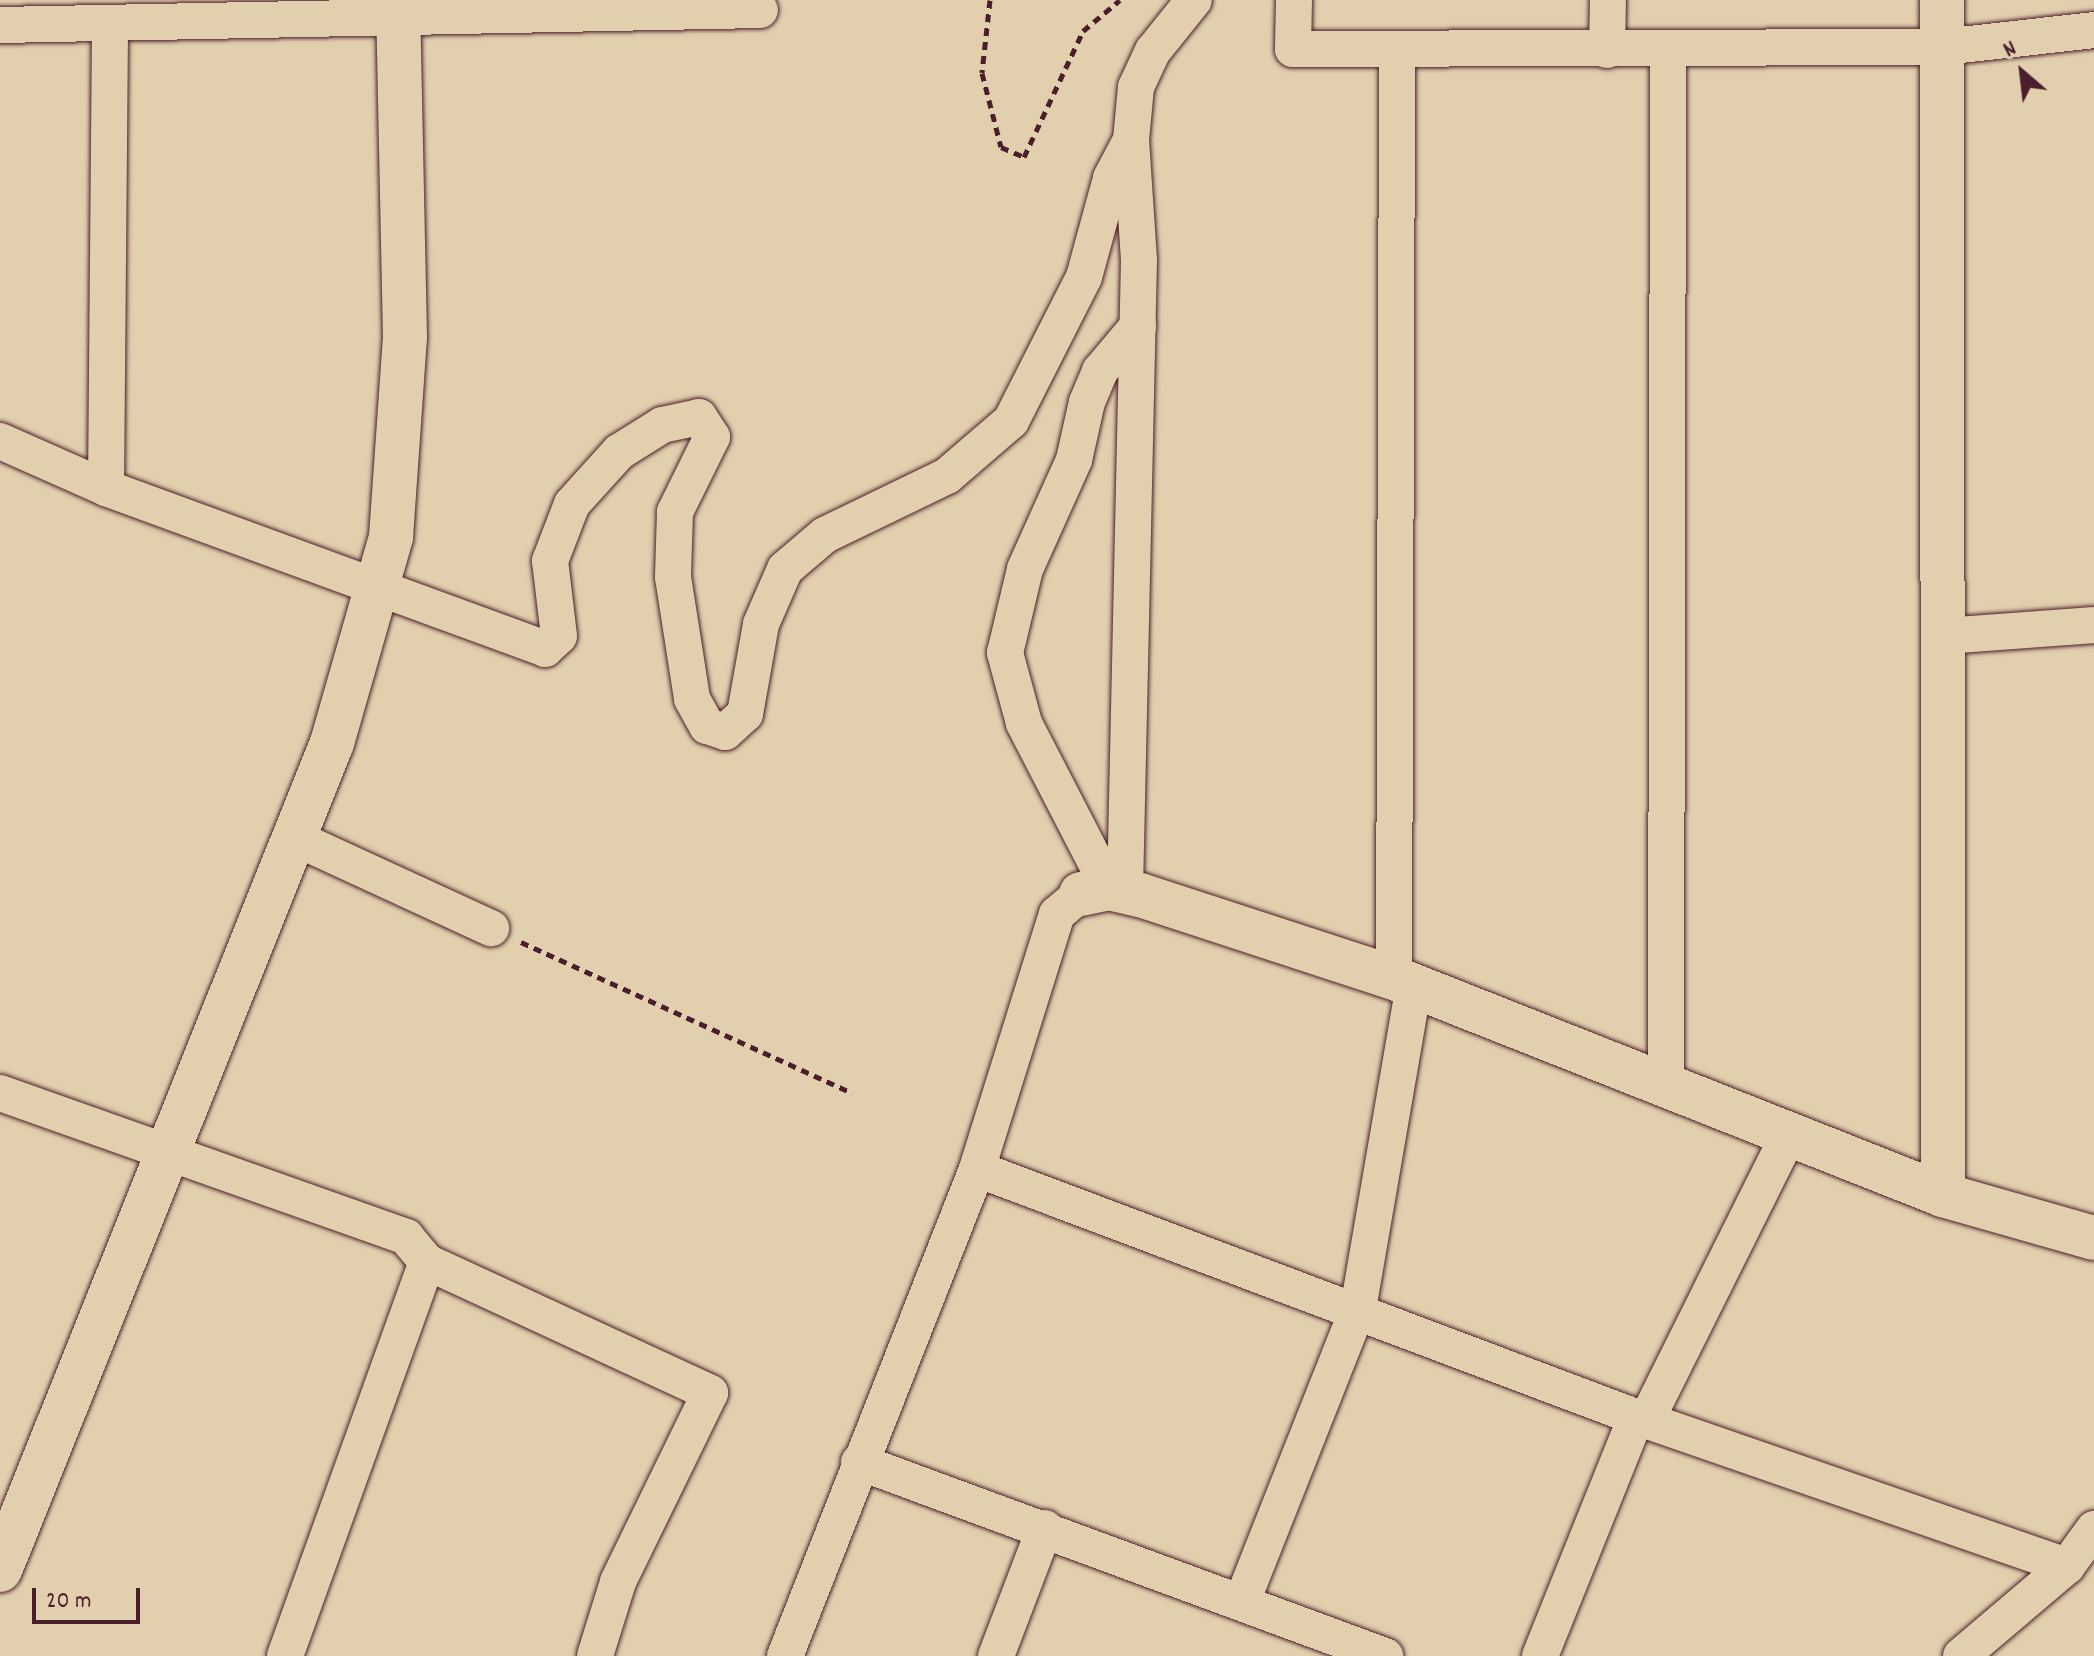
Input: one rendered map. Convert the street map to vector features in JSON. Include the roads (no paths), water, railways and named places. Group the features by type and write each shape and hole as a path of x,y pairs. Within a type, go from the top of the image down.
{"street":[{"path":"1105,891 1138,326 1131,140 1136,87 1153,51 1194,0"},
{"path":"1294,0 1293,49 1943,47 2094,30"},
{"path":"1607,50 1608,0"},
{"path":"1942,0 1945,636 1943,1195"},
{"path":"0,1570 332,743 391,537 402,432 398,10"},
{"path":"0,25 110,26 398,10 760,10"},
{"path":"106,488 110,26"},
{"path":"1666,1085 1668,50"},
{"path":"1243,1599 1358,1309 1404,982 1397,51"},
{"path":"0,441 106,488 545,649 559,636 550,561 572,504 619,452 662,425 699,417 712,437 675,512 673,577 692,699 707,726 725,732 745,714 761,624 785,569 825,535 947,476 1011,421 1084,277 1111,178 1131,140"},
{"path":"1105,891 1024,723 1005,653 1025,569 1074,460 1092,392 1138,326"},
{"path":"1945,636 2094,625"},
{"path":"295,838 491,928"},
{"path":"785,1656 977,1169 1057,914 1105,891 1404,982 1943,1195 2094,1238"},
{"path":"0,1093 166,1155 406,1237 427,1262 710,1393 618,1582 595,1656"},
{"path":"1540,1656 1641,1419 1789,1134"},
{"path":"977,1169 1358,1309 1641,1419 2067,1566"},
{"path":"285,1656 427,1262"},
{"path":"859,1462 1243,1599 1385,1656"},
{"path":"996,1656 1045,1528"},
{"path":"1961,1656 2067,1566 2094,1529"}]}
